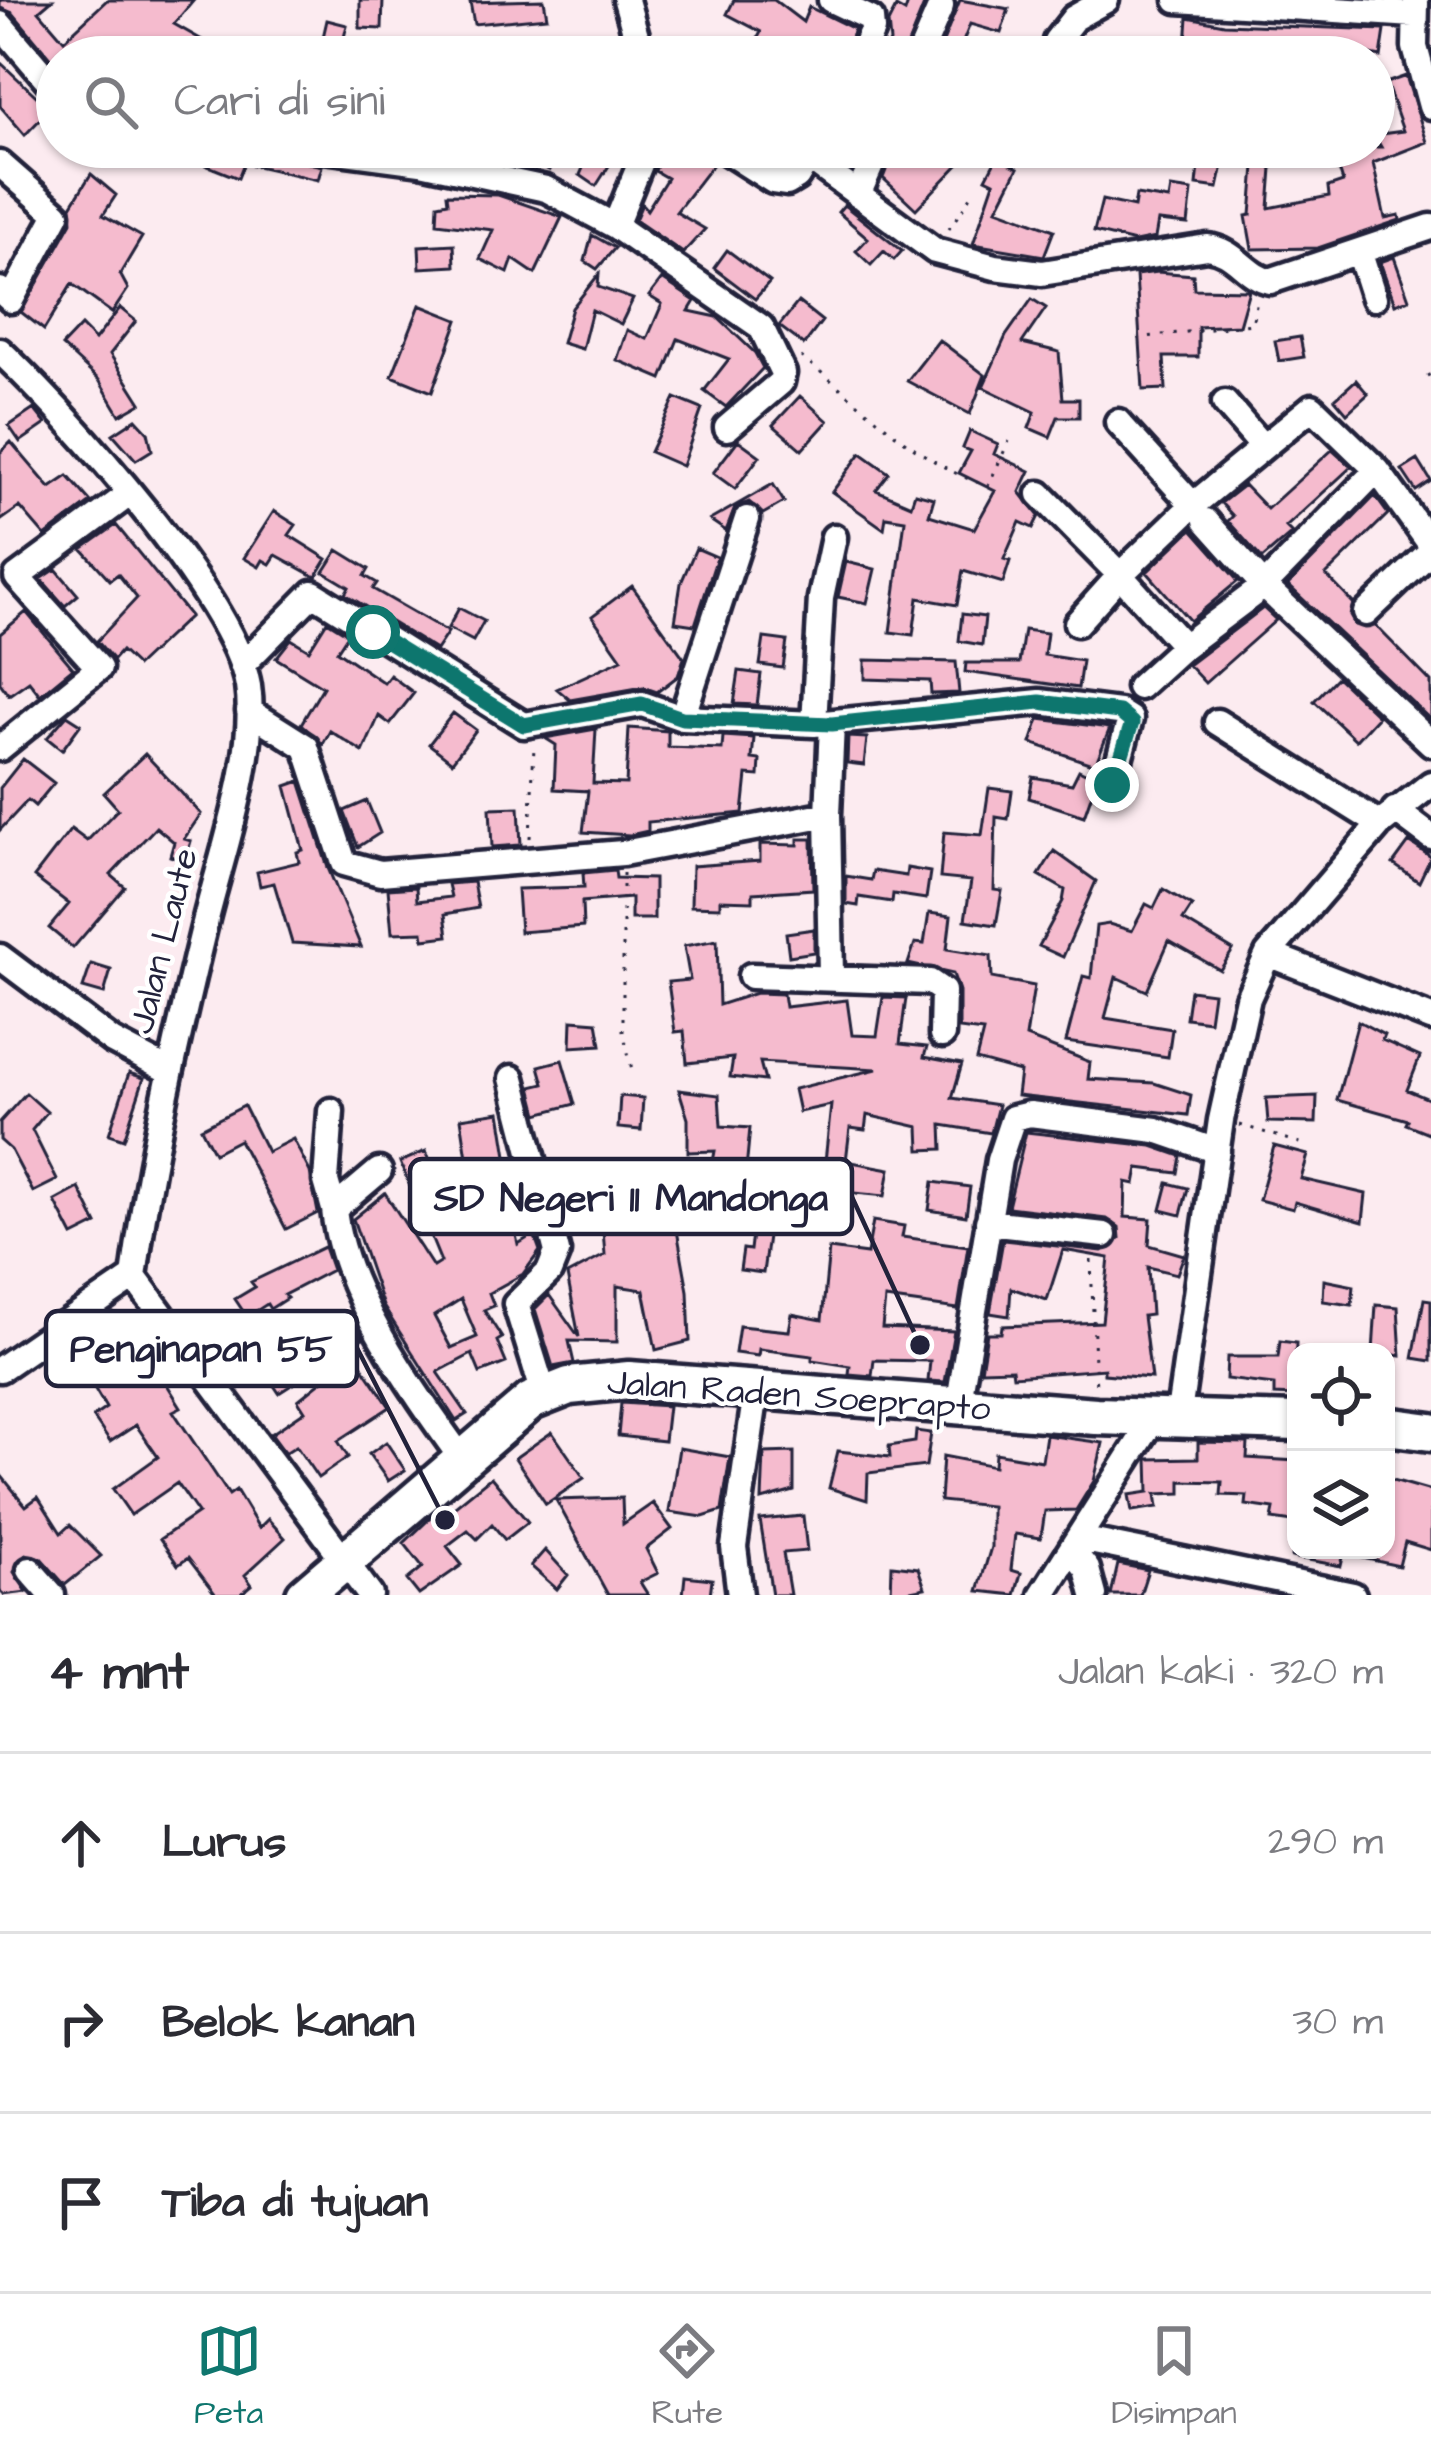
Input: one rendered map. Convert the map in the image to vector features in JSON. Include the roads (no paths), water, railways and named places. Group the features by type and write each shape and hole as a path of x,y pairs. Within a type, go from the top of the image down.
{"highway":[{"name":"Jalan Raden Soeprapto","path":"305,1595 462,1459 544,1394 569,1385 629,1380 1096,1416 1287,1422"},
{"path":"1395,1427 1431,1432"}],"street":[{"path":"626,0 636,36"},
{"path":"831,0 871,19 869,36"},
{"path":"1060,36 1074,18 1106,0"},
{"path":"1177,0 1415,8 1418,70 1431,106"},
{"path":"928,36 941,7"},
{"path":"0,24 36,67"},
{"path":"0,164 57,214 11,300 0,290"},
{"path":"449,168 546,189 615,226 760,327 783,377 727,428"},
{"path":"615,226 638,168"},
{"path":"756,168 781,183 797,177 803,168"},
{"path":"828,168 934,251 1042,273 1168,250 1217,248 1233,254 1262,280 1282,279 1431,227"},
{"path":"858,195 870,168"},
{"path":"1360,254 1374,298"},
{"name":"Jalan Laute","path":"0,351 128,495 217,614 242,665 249,711 238,784 169,1071 134,1277"},
{"path":"1225,404 1263,447"},
{"path":"1077,623 1120,575 1200,513 1263,447 1314,407 1377,470 1431,548 1366,614"},
{"path":"1118,422 1264,586 1431,743"},
{"path":"1139,687 1184,646 1264,586 1377,470"},
{"path":"1040,494 1184,646"},
{"path":"0,748 99,668 8,583 128,495"},
{"path":"682,718 747,519"},
{"path":"831,975 820,598 834,537"},
{"path":"242,665 313,593 502,714 536,726 642,704 682,718 823,724 1040,702 1119,712 1132,723 1112,785"},
{"path":"249,711 306,747 340,856 350,868 380,873 623,853 828,814"},
{"path":"1217,722 1431,837"},
{"path":"1042,1595 1166,1420 1221,1120 1248,998 1268,954 1387,817 1431,784"},
{"path":"1268,954 1431,1018"},
{"path":"1,961 112,1041 169,1071"},
{"path":"751,976 831,975 939,986 945,1000 942,1035"},
{"path":"512,1078 557,1252 549,1272 516,1304 544,1394"},
{"path":"331,1111 326,1181 356,1284 407,1378 462,1459"},
{"path":"958,1407 1008,1126 1019,1116 1156,1130 1217,1151"},
{"path":"334,1209 379,1171"},
{"path":"988,1222 1104,1235"},
{"path":"0,1369 134,1277 370,1595"},
{"path":"740,1595 734,1547 756,1392"},
{"path":"1076,1544 1094,1595"},
{"path":"1076,1544 1353,1595"},
{"path":"30,1570 52,1595"}],"place":[{"name":"SD Negeri 11 Mandonga","path":"920,1345"},
{"name":"Penginapan 55","path":"445,1520"}]}
